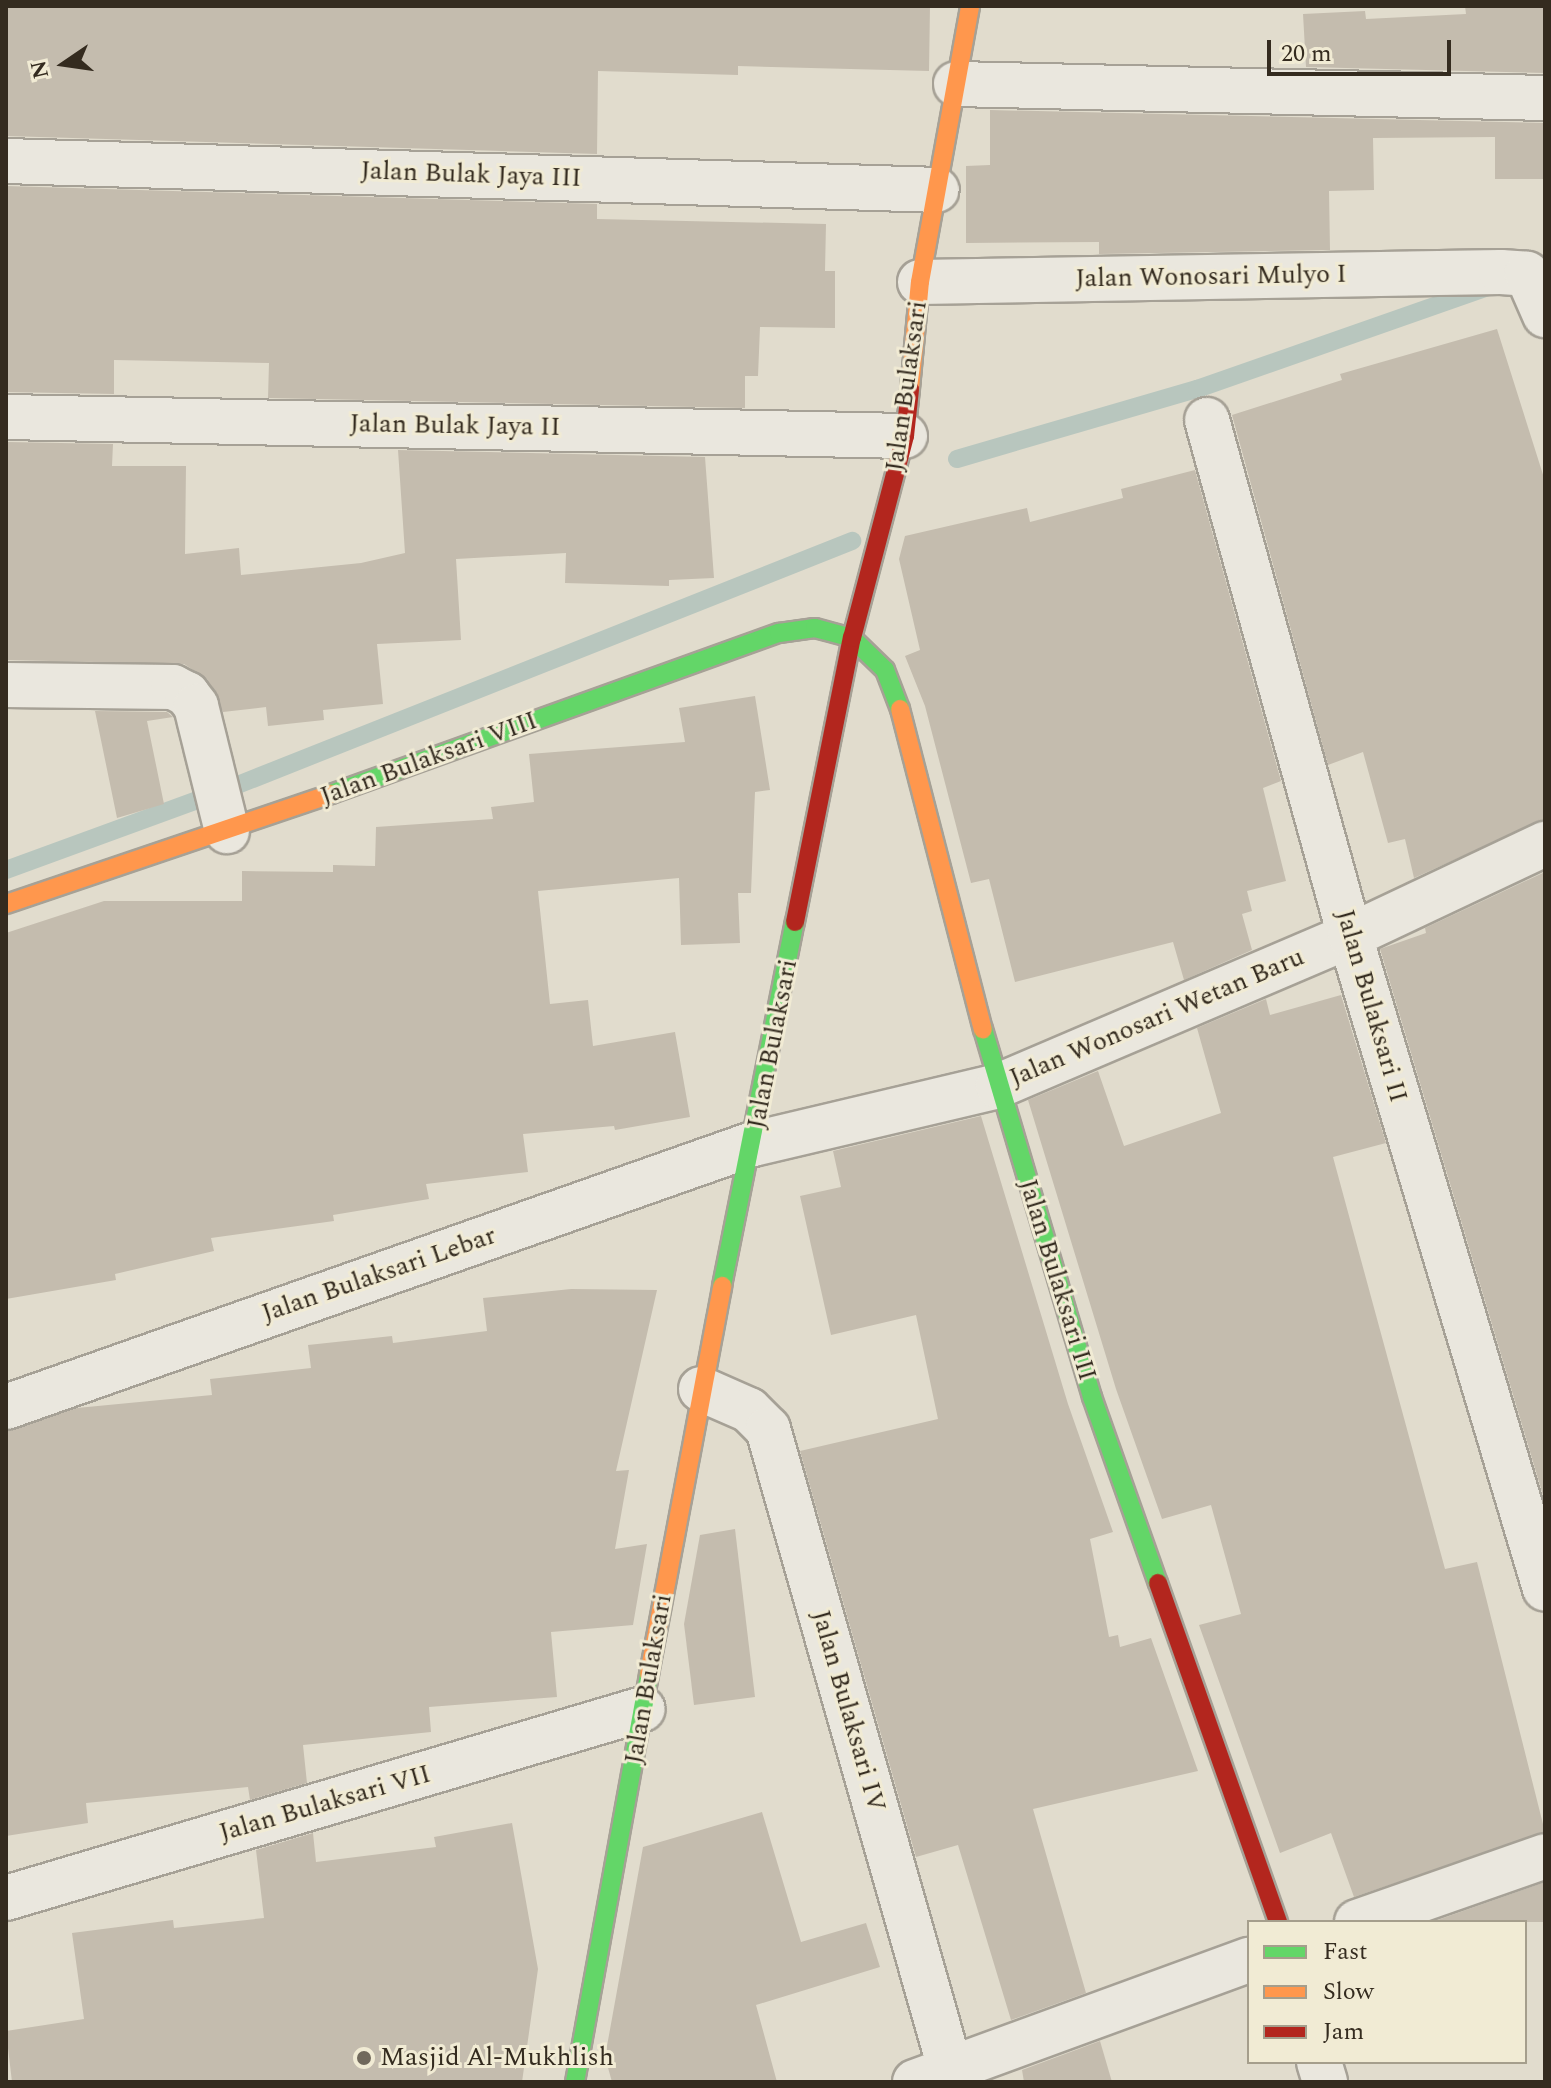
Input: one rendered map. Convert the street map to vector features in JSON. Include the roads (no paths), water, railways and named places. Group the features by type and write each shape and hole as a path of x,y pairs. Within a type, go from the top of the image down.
{"street":[{"name":"Jalan Bulaksari","path":"575,2082 701,1389 753,1144 852,638 905,436 920,282 970,6"},
{"path":"956,84 1545,98"},
{"name":"Jalan Bulak Jaya III","path":"6,161 937,190"},
{"name":"Jalan Wonosari Mulyo I","path":"920,282 1501,272 1527,274 1545,315"},
{"name":"Jalan Bulak Jaya II","path":"6,417 905,436"},
{"name":"Jalan Bulaksari II","path":"1207,420 1350,936 1545,1589"},
{"name":"Jalan Bulaksari VIII","path":"6,904 220,802 779,633 815,628 852,638"},
{"name":"Jalan Bulaksari III","path":"852,638 885,670 901,712 998,1086 1092,1397 1277,1920"},
{"path":"6,685 181,690 193,698 220,802"},
{"name":"Jalan Wonosari Wetan Baru","path":"753,1144 998,1086 1350,936 1545,844"},
{"name":"Jalan Bulaksari Lebar","path":"6,1407 753,1144"},
{"name":"Jalan Bulaksari IV","path":"701,1389 749,1410 768,1429 940,2078"},
{"name":"Jalan Bulaksari VII","path":"6,1898 643,1709"},
{"path":"1363,1920 1545,1856"},
{"path":"940,2078 1247,1961"}],"waterway":[{"path":"957,459 1197,389 1489,287"},
{"path":"6,870 225,790 852,541"}],"place":[{"name":"Masjid Al-Mukhlish","path":"364,2058"}]}
